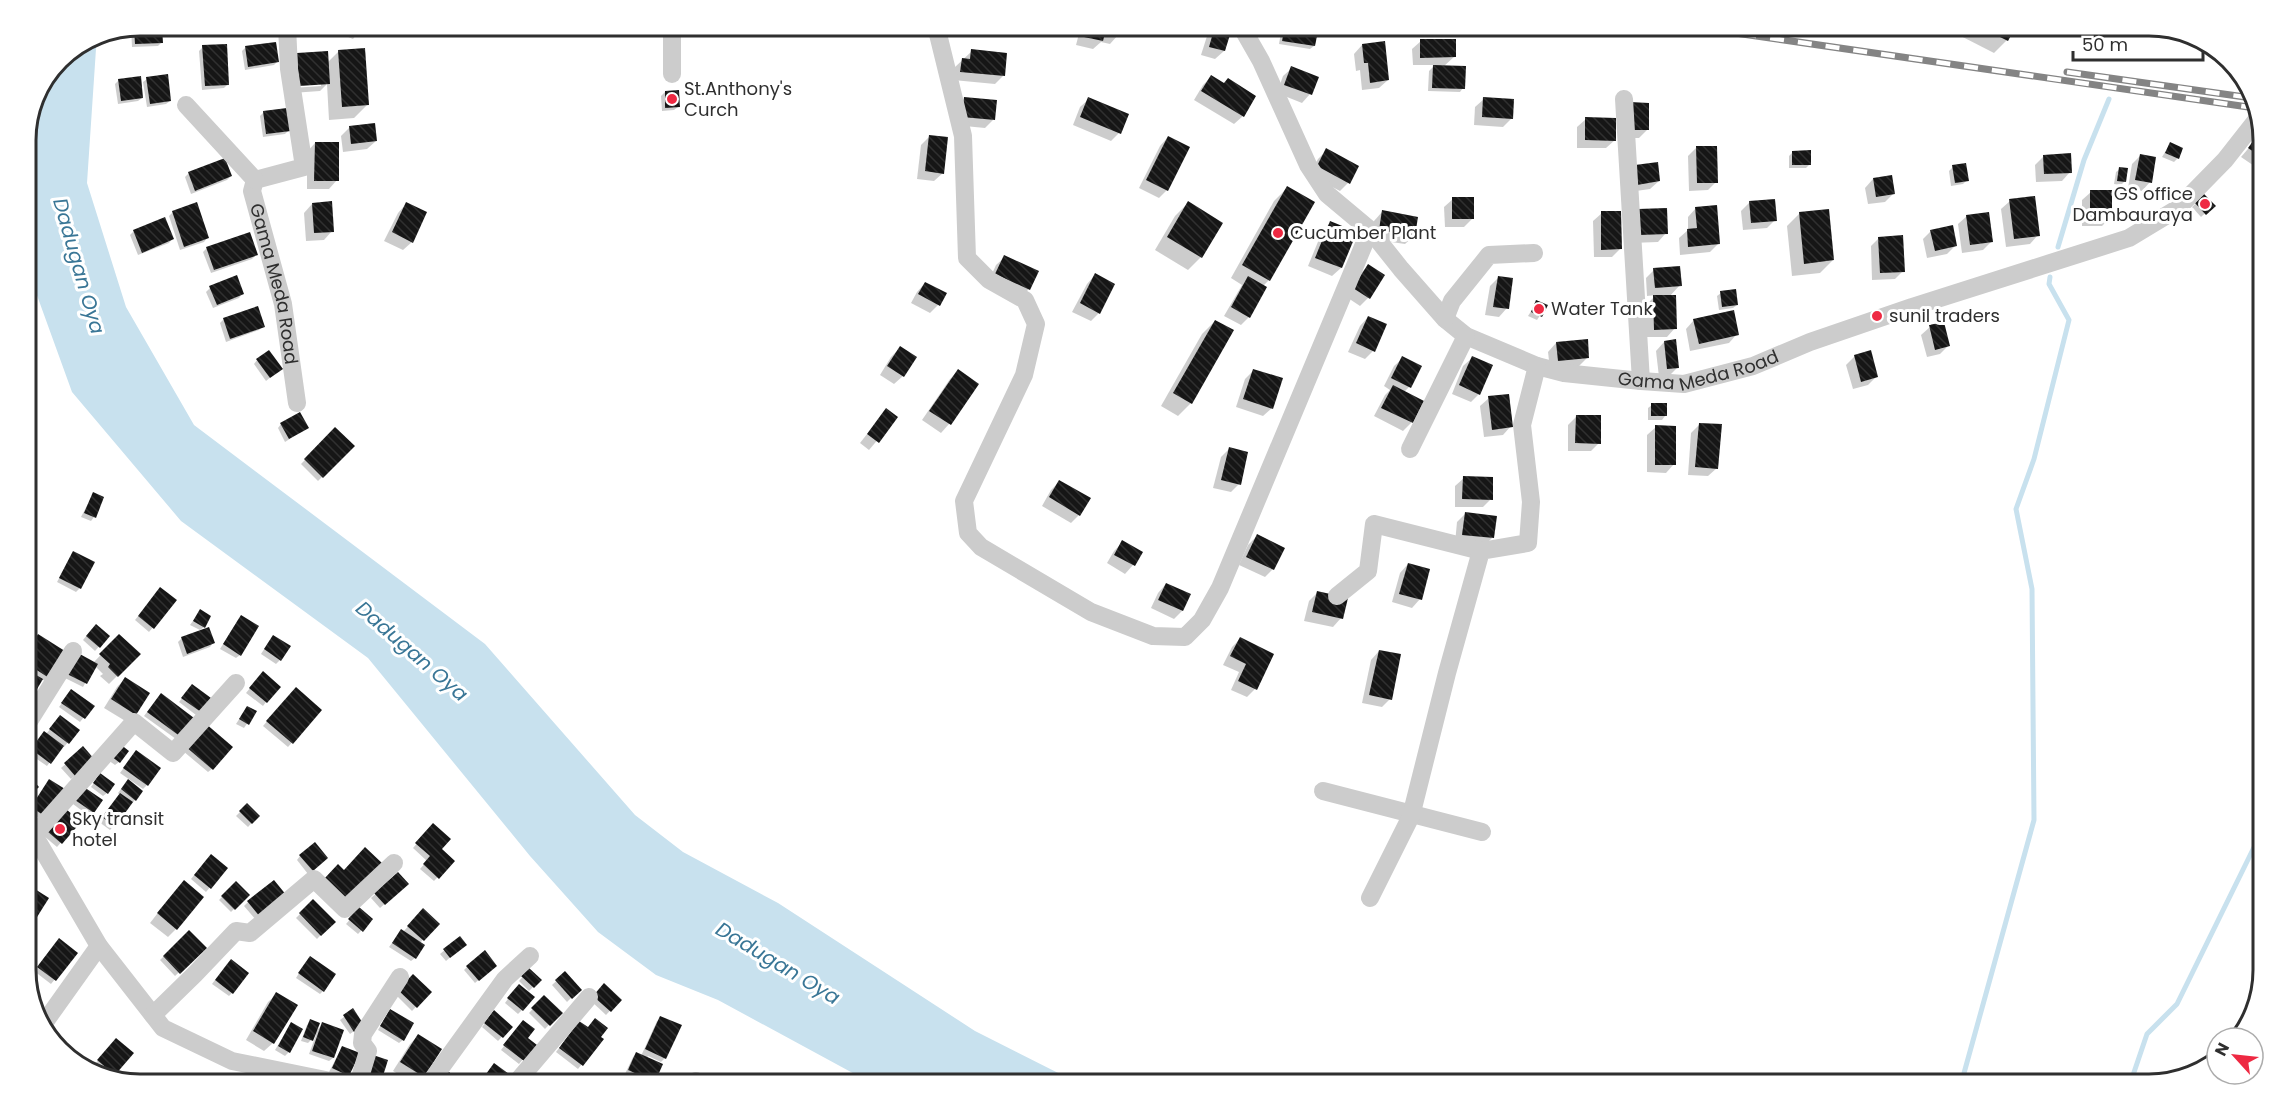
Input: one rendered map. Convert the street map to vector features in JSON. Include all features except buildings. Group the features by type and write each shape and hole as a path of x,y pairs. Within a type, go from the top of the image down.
{"street":[{"name":"Gama Meda Road","path":"288,36 289,69 304,167 255,180 252,191 283,304 297,403"},
{"path":"672,36 672,74"},
{"path":"938,36 963,136 967,258 989,280 1025,300 1036,324 1024,375 964,501 968,533 981,547 1091,612 1153,636 1185,637 1202,620 1220,588 1371,230"},
{"name":"Gama Meda Road","path":"1247,36 1261,61 1308,165 1327,194 1371,230 1401,269 1445,319 1466,336 1536,366 1564,373 1641,381 1684,384 1753,366 1810,342 1912,307 2129,238 2177,209 2225,160 2252,126"},
{"path":"1623,99 1641,381"},
{"path":"186,105 255,180"},
{"path":"1445,319 1452,301 1489,255 1534,252"},
{"path":"1410,449 1466,336"},
{"path":"1337,596 1368,571 1374,524 1481,551 1528,543 1531,502 1522,425 1536,366"},
{"path":"1370,898 1412,814 1447,673 1481,551"},
{"path":"36,710 74,651"},
{"path":"36,825 134,722 173,753 236,683"},
{"path":"1323,791 1482,832"},
{"path":"36,841 99,946 163,1028 232,1061 289,1074"},
{"path":"153,1015 236,931 250,933 314,879 345,909 394,863"},
{"path":"48,1018 99,946"},
{"path":"436,1074 505,979 530,957"},
{"path":"361,1074 368,1051 362,1043 363,1034 400,977"},
{"path":"524,1074 589,997"}],"water":[{"name":"Dadugan Oya","path":"96,46 87,183 126,307 194,425 485,644 635,815 683,852 778,903 975,1031 1060,1074 855,1074 718,1000 656,975 598,932 530,856 368,658 181,521 72,392 36,293 36,133 44,100 53,82 66,66 82,53"}],"waterway":[{"path":"2058,247 2084,160 2109,99"},
{"path":"1964,1074 2034,820 2032,589 2016,509 2034,459 2069,320 2049,284 2050,277"},
{"path":"2133,1074 2147,1034 2177,1004 2253,849"}],"railway":[{"path":"1756,36 2247,107"},
{"path":"2067,72 2243,97"}],"place":[{"name":"St.Anthony's Curch","path":"672,99"},
{"name":"GS office Dambauraya","path":"2205,204"},
{"name":"Cucumber Plant","path":"1278,233"},
{"name":"Water Tank","path":"1539,309"},
{"name":"sunil traders","path":"1877,316"},
{"name":"Sky transit hotel","path":"60,829"}]}
